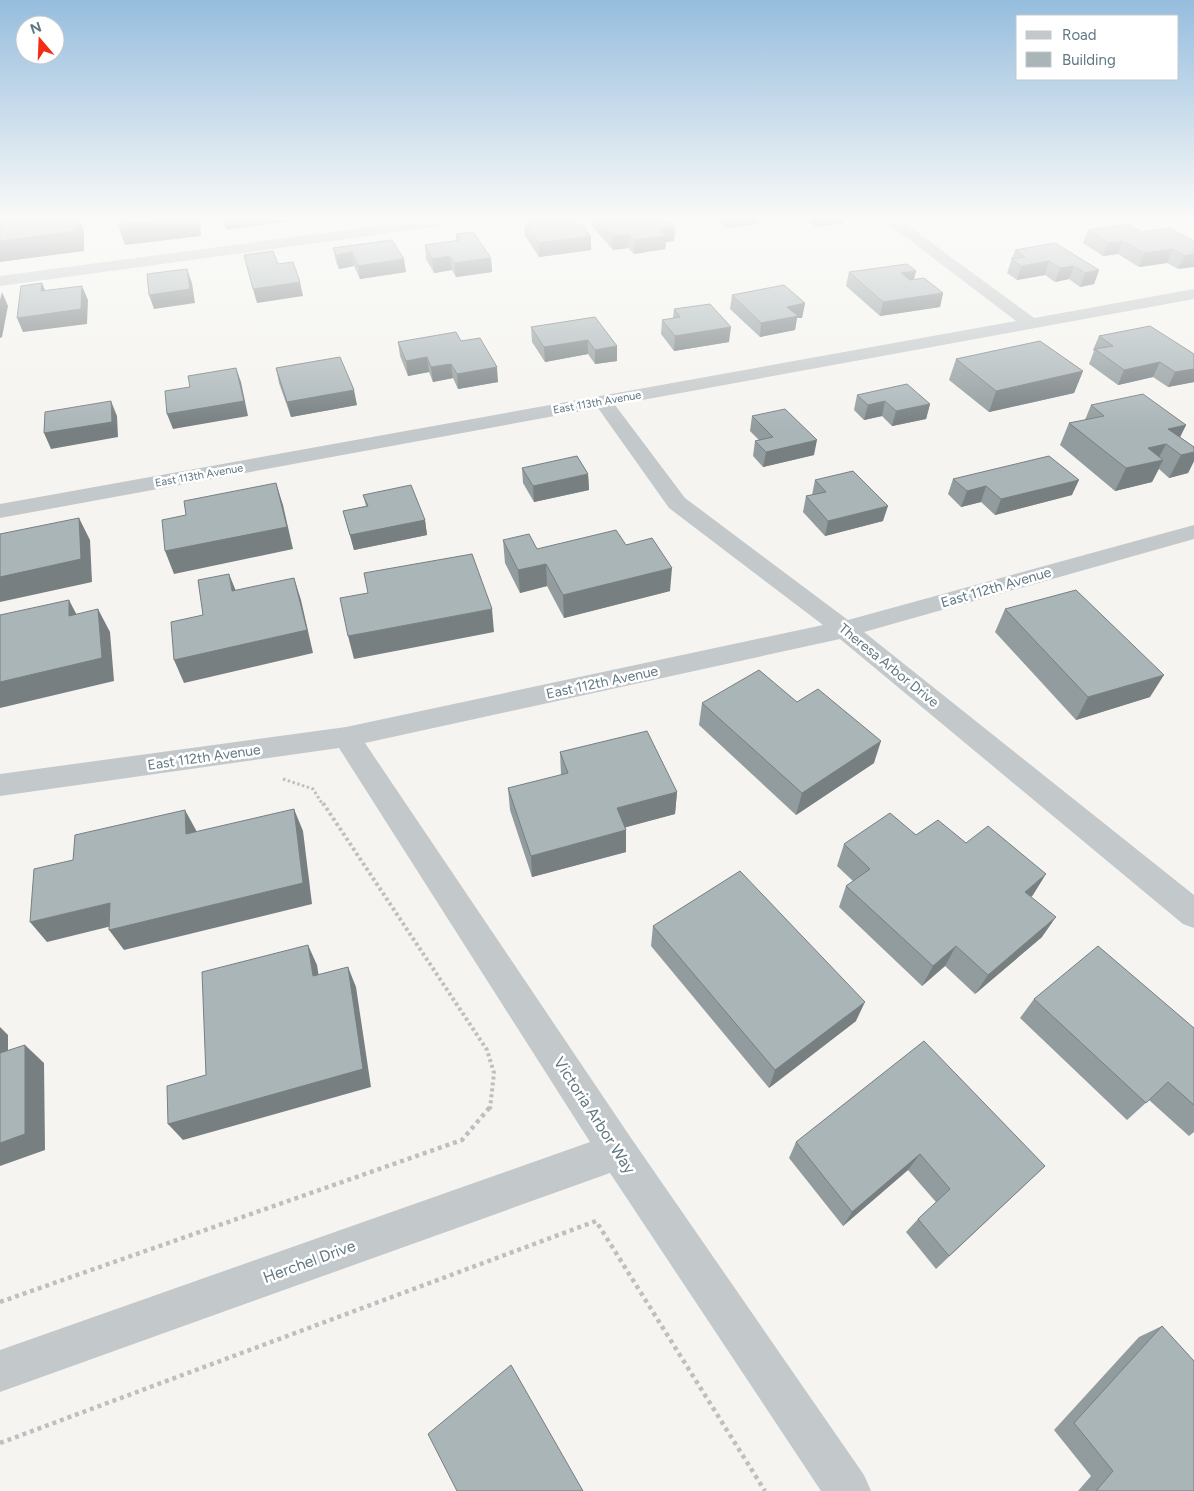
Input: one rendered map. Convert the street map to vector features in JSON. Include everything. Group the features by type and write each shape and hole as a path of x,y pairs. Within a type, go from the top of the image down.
{"street":[{"path":"984,289 1032,324"},
{"name":"East 113th Avenue","path":"0,511 1194,294"},
{"name":"Theresa Arbor Drive","path":"602,402 677,502 845,630 1194,914"},
{"name":"East 112th Avenue","path":"0,785 346,737 845,630 1194,532"},
{"name":"Victoria Arbor Way","path":"346,737 618,1151 848,1491"},
{"name":"Herchel Drive","path":"0,1371 618,1151"}],"path":[{"path":"0,1302 462,1140 490,1109 494,1073 487,1050 313,789 278,777"},
{"path":"0,1443 596,1221 765,1491"}],"building":[{"path":"21,289 41,289 41,291 82,289 81,309 17,318"},
{"path":"148,289 190,289 190,289 149,295"},
{"path":"765,289 788,289 805,303 787,307 798,316 761,323 732,295"},
{"path":"868,289 937,289 943,293 883,302"},
{"path":"710,304 731,327 675,336 662,320 680,317 674,309"},
{"path":"595,317 617,346 595,350 588,340 544,347 531,327"},
{"path":"1150,326 1194,354 1194,369 1175,372 1160,362 1124,370 1095,349 1113,346 1099,336"},
{"path":"456,332 461,341 480,338 497,367 457,374 451,364 431,367 427,357 406,361 398,342"},
{"path":"1040,341 1083,371 996,391 956,359"},
{"path":"340,357 354,390 287,402 276,368"},
{"path":"236,368 244,401 167,414 165,391 190,387 188,376"},
{"path":"907,384 930,404 896,411 885,401 868,405 857,395"},
{"path":"1143,394 1186,425 1168,429 1194,447 1194,452 1181,455 1166,444 1148,448 1163,460 1126,468 1069,423 1104,416 1091,405"},
{"path":"111,401 112,422 44,433 45,412"},
{"path":"785,409 817,440 766,452 755,441 773,437 752,416"},
{"path":"577,456 588,474 533,486 522,468"},
{"path":"1049,456 1079,480 1001,499 986,486 967,491 953,479"},
{"path":"853,471 888,506 828,521 806,496 826,492 815,480"},
{"path":"276,483 287,527 165,551 162,520 186,515 184,501"},
{"path":"411,485 425,520 350,535 343,511 368,506 363,495"},
{"path":"79,518 81,559 0,577 0,534"},
{"path":"616,530 626,545 652,538 672,568 563,595 546,564 518,570 503,540 529,534 537,549"},
{"path":"472,554 492,609 348,636 340,598 368,593 364,573"},
{"path":"229,574 232,591 294,578 307,630 174,660 171,622 203,615 198,580"},
{"path":"1076,590 1164,675 1088,697 1005,609"},
{"path":"69,600 69,616 98,609 102,658 0,682 0,615"},
{"path":"759,670 797,702 818,689 881,741 802,793 702,703"},
{"path":"647,731 677,792 617,808 626,830 531,856 508,788 568,773 560,752"},
{"path":"294,809 303,883 109,930 110,903 30,922 34,869 73,860 75,835 185,810 186,834"},
{"path":"890,813 916,835 938,820 966,843 988,826 1046,874 1025,892 1056,917 988,975 956,946 933,966 846,886 870,869 844,844"},
{"path":"740,871 865,1002 775,1070 653,926"},
{"path":"308,945 313,976 348,967 363,1069 168,1124 167,1086 206,1075 202,972"},
{"path":"1098,946 1194,1028 1194,1105 1168,1082 1146,1103 1034,999"},
{"path":"924,1041 1045,1166 949,1256 918,1219 950,1189 920,1154 852,1212 796,1142"},
{"path":"25,1045 25,1134 0,1143 0,1053"},
{"path":"1162,1326 1194,1361 1194,1491 1096,1491 1113,1471 1074,1423"},
{"path":"511,1365 583,1491 457,1491 428,1434"}]}
